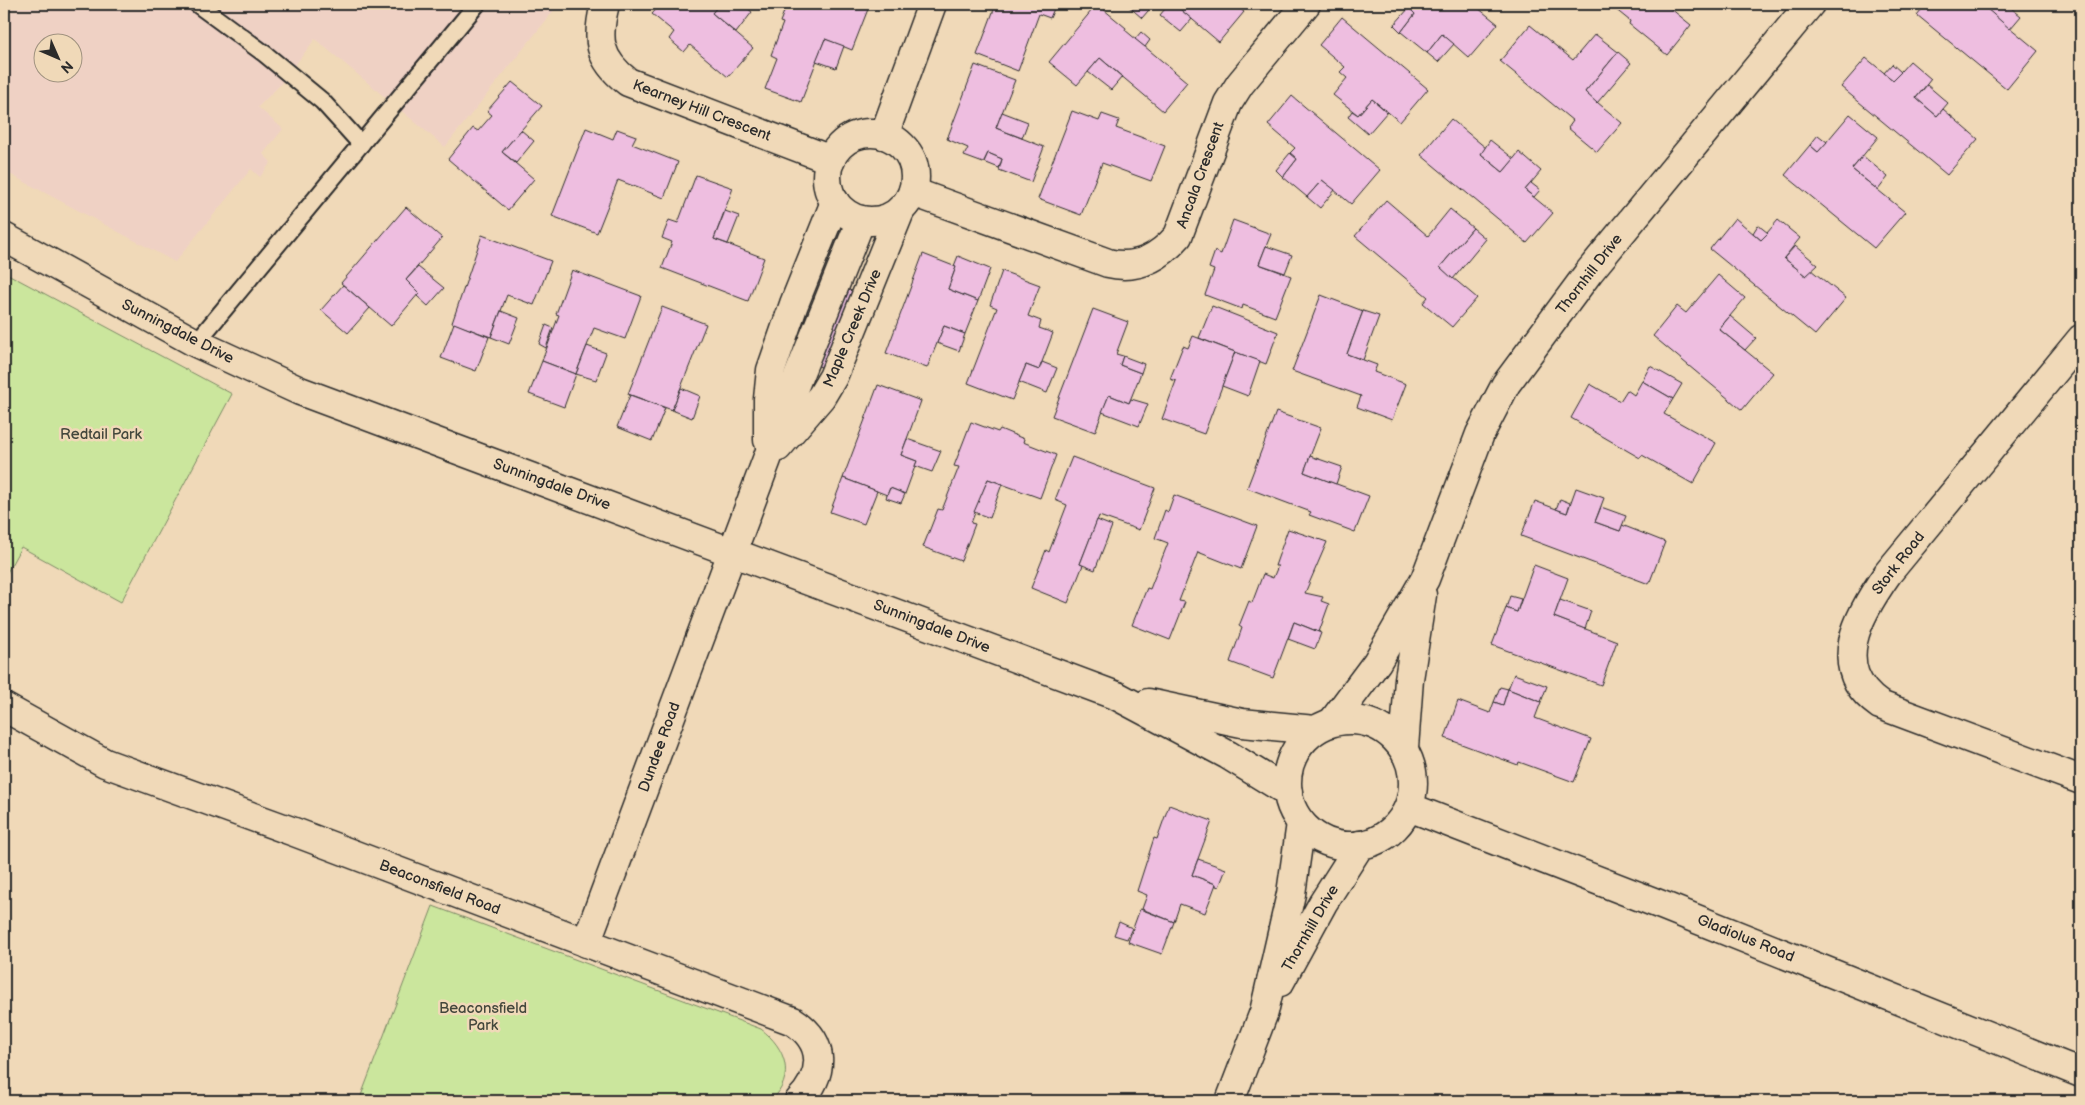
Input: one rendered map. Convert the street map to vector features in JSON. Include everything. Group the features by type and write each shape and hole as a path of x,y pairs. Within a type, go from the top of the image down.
{"street":[{"name":"Kearney Hill Crescent","path":"605,4 600,23 599,41 605,58 616,72 628,82 831,160"},
{"path":"884,135 932,4"},
{"name":"Ancala Crescent","path":"907,200 1108,263 1127,265 1142,263 1156,257 1178,236 1228,103 1240,84 1306,4"},
{"name":"Thornhill Drive","path":"1324,726 1377,662 1425,579 1480,434 1506,384 1589,272 1810,4"},
{"path":"869,134 884,135 893,139 908,153 915,172 907,200 884,220 861,220 848,214 835,202 831,194 827,177 831,160 841,146 855,136 869,134"},
{"name":"Maple Creek Drive","path":"767,459 821,398 840,361 907,200"},
{"path":"782,383 794,304 835,202"},
{"name":"Maple Creek Drive","path":"732,551 767,459 782,383 861,220"},
{"name":"Sunningdale Drive","path":"4,237 196,343 300,391 1117,696 1228,755 1288,792"},
{"name":"Stork Road","path":"2081,339 1888,573 1872,596 1860,622 1851,660 1859,685 1868,696 1880,705 2081,780"},
{"name":"Dundee Road","path":"586,943 732,551"},
{"name":"Thornhill Drive","path":"1404,748 1409,680 1425,579"},
{"name":"Sunningdale Drive","path":"1117,696 1242,723 1324,726"},
{"name":"Beaconsfield Road","path":"4,707 105,763 297,833 793,1022 805,1029 814,1042 818,1057 817,1073 810,1090 799,1101"},
{"path":"1354,719 1373,723 1390,733 1404,748 1412,767 1414,787 1409,807 1398,825 1380,839 1360,845 1338,845 1318,837 1301,823 1290,804 1287,783 1291,762 1300,744 1324,726 1354,719"},
{"name":"Gladiolus Road","path":"1409,807 1674,909 2081,1072"},
{"name":"Thornhill Drive","path":"1264,1012 1291,894 1301,823"},
{"name":"Thornhill Drive","path":"1230,1101 1264,1012 1323,903 1360,845"}],"lane":[{"path":"197,4 251,43 322,101 361,144"},
{"path":"196,343 477,4"},
{"path":"782,383 821,398"}],"shaded area":[{"path":"4,4 559,4 445,147 315,39 279,86 258,107 283,129 263,154 271,162 260,177 251,169 175,262 4,171"}],"green space":[{"name":"Redtail Park","path":"4,272 232,394 121,602 21,547 4,578"},
{"name":"Beaconsfield Park","path":"433,906 761,1029 777,1045 785,1063 784,1082 779,1092 771,1101 359,1101"}],"building":[{"path":"661,4 720,4 712,13 753,48 728,77 690,45 684,52 669,39 674,32 652,14"},
{"path":"720,4 742,4 752,12 736,33 712,13"},
{"path":"787,4 870,4 852,50 825,39 801,102 765,89 777,58 771,55 783,23 780,22"},
{"path":"996,4 1056,4 1050,18 1039,14 1018,71 977,55"},
{"path":"1097,4 1187,82 1163,111 1100,58 1077,85 1049,62"},
{"path":"1126,4 1154,4 1142,18"},
{"path":"1169,4 1174,4 1192,19 1181,32 1160,15"},
{"path":"1174,4 1234,4 1244,12 1219,42"},
{"path":"1412,4 1473,4 1498,24 1469,58 1442,34 1427,53 1401,32 1415,14 1409,8"},
{"path":"1609,4 1665,4 1691,25 1667,55 1629,24 1630,21"},
{"path":"1926,4 1988,4 1985,7 2038,51 2007,89 1917,15"},
{"path":"1988,4 2006,4 2021,16 2010,29 1985,7"},
{"path":"1409,8 1415,14 1401,32 1394,25"},
{"path":"1342,17 1428,89 1400,122 1372,99 1358,115 1333,95 1347,78 1340,72 1345,67 1319,45"},
{"path":"1530,25 1573,60 1595,34 1618,52 1585,92 1622,123 1597,152 1568,128 1573,121 1500,61"},
{"path":"1141,32 1150,40 1145,47 1135,39"},
{"path":"1442,34 1454,44 1438,62 1427,53"},
{"path":"825,39 844,46 836,68 816,61"},
{"path":"1618,52 1631,63 1597,103 1585,92"},
{"path":"1100,58 1122,77 1111,90 1088,72"},
{"path":"1866,58 1893,80 1910,61 1931,79 1916,98 1937,116 1943,109 1978,139 1947,175 1841,87"},
{"path":"1892,64 1901,72 1893,80 1884,73"},
{"path":"975,65 1015,80 996,128 1044,147 1031,182 999,170 1002,159 988,153 983,163 964,156 968,148 947,139"},
{"path":"512,82 542,106 502,152 534,179 508,210 448,159 473,128 478,131 492,115 487,111"},
{"path":"1927,85 1948,103 1937,116 1916,98"},
{"path":"1292,96 1380,170 1351,204 1322,180 1307,197 1283,177 1297,159 1290,153 1295,148 1268,125"},
{"path":"1372,99 1387,112 1368,134 1348,117 1352,111 1358,115"},
{"path":"1072,111 1099,121 1102,114 1119,120 1116,128 1165,146 1151,181 1102,163 1081,215 1038,199"},
{"path":"1002,112 1028,122 1022,138 996,128"},
{"path":"1850,114 1878,137 1852,169 1905,212 1874,248 1785,175 1810,145 1818,152"},
{"path":"1451,119 1486,148 1481,154 1503,172 1519,152 1541,171 1525,190 1553,213 1527,243 1421,155"},
{"path":"586,128 613,139 617,129 636,136 632,144 678,162 664,198 618,180 597,233 552,216"},
{"path":"521,130 534,141 516,163 502,152"},
{"path":"1818,135 1827,142 1818,152 1810,145"},
{"path":"1490,140 1514,159 1503,172 1481,154"},
{"path":"988,153 1002,159 999,168 984,162"},
{"path":"1290,153 1297,159 1283,177 1276,170"},
{"path":"1863,156 1888,177 1878,190 1852,169"},
{"path":"696,175 733,188 714,239 764,258 748,301 662,268 672,242 662,238 669,220 678,223"},
{"path":"1322,180 1335,190 1320,208 1307,197"},
{"path":"1531,183 1540,190 1534,197 1525,190"},
{"path":"1386,200 1428,236 1450,209 1473,228 1440,267 1477,298 1452,327 1423,303 1428,297 1355,236"},
{"path":"406,207 442,238 406,280 419,293 391,326 341,283"},
{"path":"725,211 739,216 728,244 714,239"},
{"path":"1735,218 1761,240 1778,220 1800,238 1784,258 1806,276 1811,270 1846,298 1815,335 1710,249"},
{"path":"1233,220 1271,234 1259,264 1291,276 1275,317 1243,305 1242,309 1205,295 1214,270 1209,268 1215,251 1221,254"},
{"path":"1758,225 1768,233 1761,240 1753,233"},
{"path":"1473,228 1486,239 1453,279 1440,267"},
{"path":"482,235 551,261 534,305 507,295 491,337 452,323"},
{"path":"1266,246 1292,255 1285,273 1259,264"},
{"path":"1795,246 1818,265 1806,276 1784,258"},
{"path":"923,254 956,267 948,289 978,301 965,334 944,326 927,368 886,353"},
{"path":"958,256 990,269 978,301 948,289"},
{"path":"418,267 444,288 428,306 417,296 419,293 406,280"},
{"path":"572,270 641,296 625,339 594,328 576,374 542,361 559,315 556,314"},
{"path":"1002,271 1040,285 1028,316 1041,321 1039,328 1053,333 1039,370 1026,365 1012,400 968,383 997,308 990,305"},
{"path":"1718,275 1745,298 1719,329 1773,373 1742,410 1653,336 1677,306 1686,313"},
{"path":"343,285 370,308 348,333 321,310"},
{"path":"843,288 858,293 828,370 814,364"},
{"path":"1321,295 1363,311 1347,354 1377,365 1374,372 1406,384 1392,420 1357,407 1361,396 1292,371"},
{"path":"1212,306 1278,332 1266,364 1199,338"},
{"path":"662,307 706,324 672,410 628,394"},
{"path":"1093,309 1128,322 1116,354 1123,356 1120,365 1141,373 1129,403 1109,395 1095,432 1052,416"},
{"path":"501,311 519,318 509,344 491,337"},
{"path":"1363,311 1379,316 1363,360 1347,354"},
{"path":"1730,316 1756,338 1745,350 1719,329"},
{"path":"454,323 489,337 476,371 441,358"},
{"path":"546,325 553,328 546,348 539,344"},
{"path":"944,326 965,334 959,351 937,343"},
{"path":"1193,336 1235,352 1204,434 1162,419 1176,381 1170,379 1183,346 1188,348"},
{"path":"587,346 606,353 596,380 576,374"},
{"path":"1235,352 1260,361 1248,396 1222,386"},
{"path":"1123,356 1144,364 1141,373 1120,365"},
{"path":"542,361 576,374 564,407 529,394"},
{"path":"1042,362 1057,368 1047,393 1019,382 1026,365 1039,370"},
{"path":"1650,366 1682,384 1673,399 1642,381"},
{"path":"1642,381 1673,399 1664,414 1716,443 1693,484 1642,455 1640,458 1571,418 1590,384 1620,401 1627,390 1634,395"},
{"path":"878,385 921,401 901,455 917,461 905,494 890,488 887,495 843,478"},
{"path":"681,388 700,396 692,418 672,410"},
{"path":"630,395 665,408 652,441 617,427"},
{"path":"1109,395 1129,403 1131,399 1148,404 1139,426 1102,412"},
{"path":"1276,412 1321,428 1304,472 1369,496 1355,532 1309,515 1311,512 1247,488"},
{"path":"971,422 998,432 1000,429 1024,439 1023,442 1056,455 1040,498 988,479 971,523 975,524 961,561 923,547 938,509 942,510 959,467 954,466"},
{"path":"907,439 941,451 932,472 915,466 917,461 901,455"},
{"path":"1310,456 1342,467 1336,484 1304,472"},
{"path":"1072,457 1155,488 1139,530 1099,516 1080,564 1083,565 1068,603 1031,588 1046,550 1049,552 1067,505 1055,500"},
{"path":"843,478 877,491 864,524 830,512"},
{"path":"988,479 1002,484 990,518 974,512"},
{"path":"890,488 905,494 901,503 886,498"},
{"path":"1576,488 1604,498 1595,522 1620,531 1622,525 1665,542 1649,584 1521,536 1535,501 1567,513"},
{"path":"1174,495 1257,526 1241,569 1198,552 1179,601 1185,602 1170,640 1132,625 1147,588 1150,589 1168,543 1155,538 1165,510 1168,512"},
{"path":"1560,499 1570,503 1567,513 1556,509"},
{"path":"1601,507 1626,516 1620,531 1595,522"},
{"path":"1097,520 1112,526 1095,570 1080,564"},
{"path":"1288,529 1327,542 1305,593 1323,597 1321,601 1329,604 1319,632 1294,622 1273,678 1230,662 1242,628 1239,626 1249,601 1252,603 1263,574 1273,578 1278,566 1275,566"},
{"path":"1534,565 1568,578 1554,617 1617,641 1601,685 1492,645 1506,608 1517,612"},
{"path":"1510,596 1521,599 1517,612 1506,608"},
{"path":"1560,600 1591,611 1585,629 1554,617"},
{"path":"1294,622 1321,633 1315,649 1288,639"},
{"path":"1514,674 1547,686 1541,702 1508,689"},
{"path":"1500,687 1508,689 1503,705 1494,702"},
{"path":"1508,689 1541,702 1535,718 1591,739 1574,782 1519,762 1518,765 1445,738 1458,701 1490,713 1494,702 1503,705"},
{"path":"1169,805 1212,821 1192,875 1216,884 1205,913 1180,904 1174,922 1142,909 1147,895 1137,891 1154,838 1157,839"},
{"path":"1198,859 1226,869 1219,887 1216,884 1192,875"},
{"path":"1140,909 1174,922 1162,954 1128,942"},
{"path":"1119,922 1132,928 1127,939 1114,935"}]}
